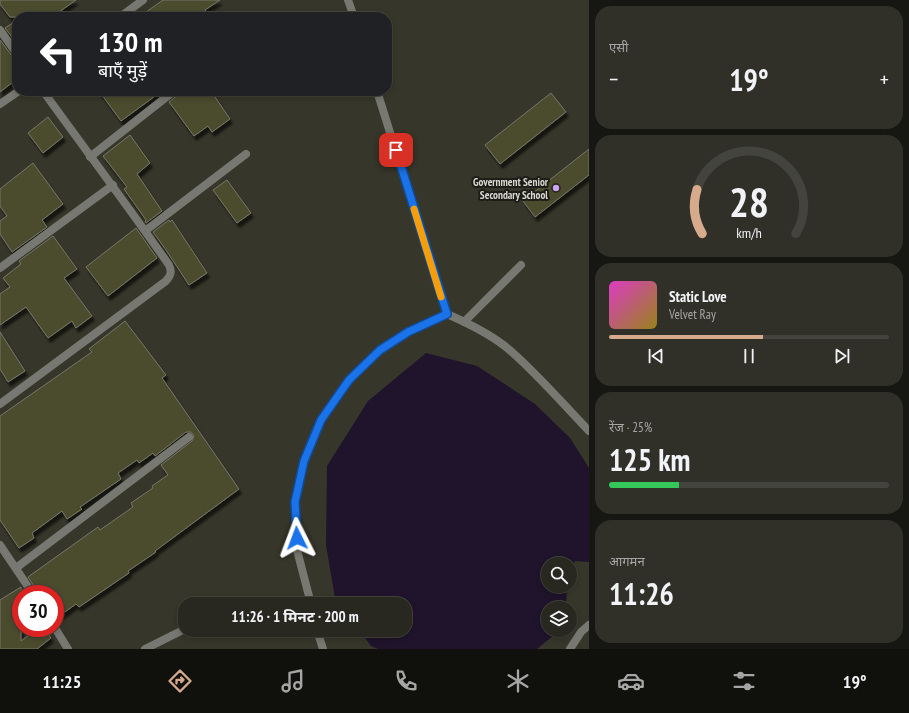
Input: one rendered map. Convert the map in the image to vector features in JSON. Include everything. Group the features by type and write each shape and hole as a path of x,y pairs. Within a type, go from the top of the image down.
{"street":[{"path":"127,12 144,0"},
{"path":"348,0 352,12"},
{"path":"0,30 12,47"},
{"path":"0,104 12,96"},
{"path":"0,404 166,281 170,277 171,271 169,265 145,231 47,96"},
{"path":"90,157 168,96"},
{"path":"379,96 447,314 490,336 512,352 589,431"},
{"path":"145,231 246,154"},
{"path":"0,268 112,185"},
{"path":"464,322 521,265"},
{"path":"309,597 297,550 295,502 304,461 321,420 349,380 380,350 408,332 447,314"},
{"path":"16,568 190,437"},
{"path":"0,545 27,585"},
{"path":"570,649 581,632 589,625"},
{"path":"145,649 178,632"},
{"path":"61,637 68,649"},
{"path":"319,637 323,649"}],"shaded area":[{"path":"426,353 477,366 535,404 570,438 589,468 589,562 577,561 577,557 541,557 541,593 567,593 566,601 541,601 541,637 552,637 537,649 378,649 371,646 364,637 412,637 412,597 335,597 326,545 327,466 368,401"}],"building":[{"path":"0,0 76,0 59,12 12,12 12,17 10,17 0,4"},
{"path":"163,0 220,0 205,10 206,12 146,12"},
{"path":"12,23 12,37 5,28"},
{"path":"0,40 12,56 12,83 0,92"},
{"path":"551,93 566,112 500,164 485,145"},
{"path":"103,96 155,96 121,121"},
{"path":"177,96 214,96 230,119 212,132 208,126 194,136 169,102"},
{"path":"48,117 63,137 43,153 28,133"},
{"path":"130,135 150,163 137,174 162,211 146,223 146,220 124,189 127,187 103,156"},
{"name":"Government Senior Secondary School","path":"589,149 589,175 535,217 523,201"},
{"path":"33,163 63,204 42,220 47,227 12,252 0,234 0,221 7,216 0,206 0,189"},
{"path":"227,180 251,213 237,223 213,190"},
{"path":"169,220 170,222 172,220 207,273 189,285 153,232"},
{"path":"136,228 157,258 108,296 86,267"},
{"path":"53,236 77,269 64,278 92,316 76,328 72,321 48,338 26,307 0,325 0,294 10,287 3,278 21,264 19,261"},
{"path":"125,321 166,375 162,378 239,489 155,551 156,552 128,571 129,573 79,607 76,604 64,613 64,585 33,585 28,577 98,527 100,530 133,507 131,503 153,488 152,486 168,475 161,465 192,441 194,436 191,432 186,432 155,456 153,453 139,463 137,460 118,473 121,479 80,507 82,509 67,519 62,511 32,533 34,538 19,548 0,520 0,416 92,352 89,349"},
{"path":"0,332 25,371 8,382 0,369"},
{"path":"12,593 12,637 21,637 21,641 26,637 51,638 37,649 0,649 0,600"}],"slow traffic":[{"path":"414,209 441,297"}],"place":[{"name":"Government Senior Secondary School","path":"556,188"}],"route":[{"path":"297,538 295,502 304,461 321,420 349,380 380,350 408,332 447,314 396,150"}]}
